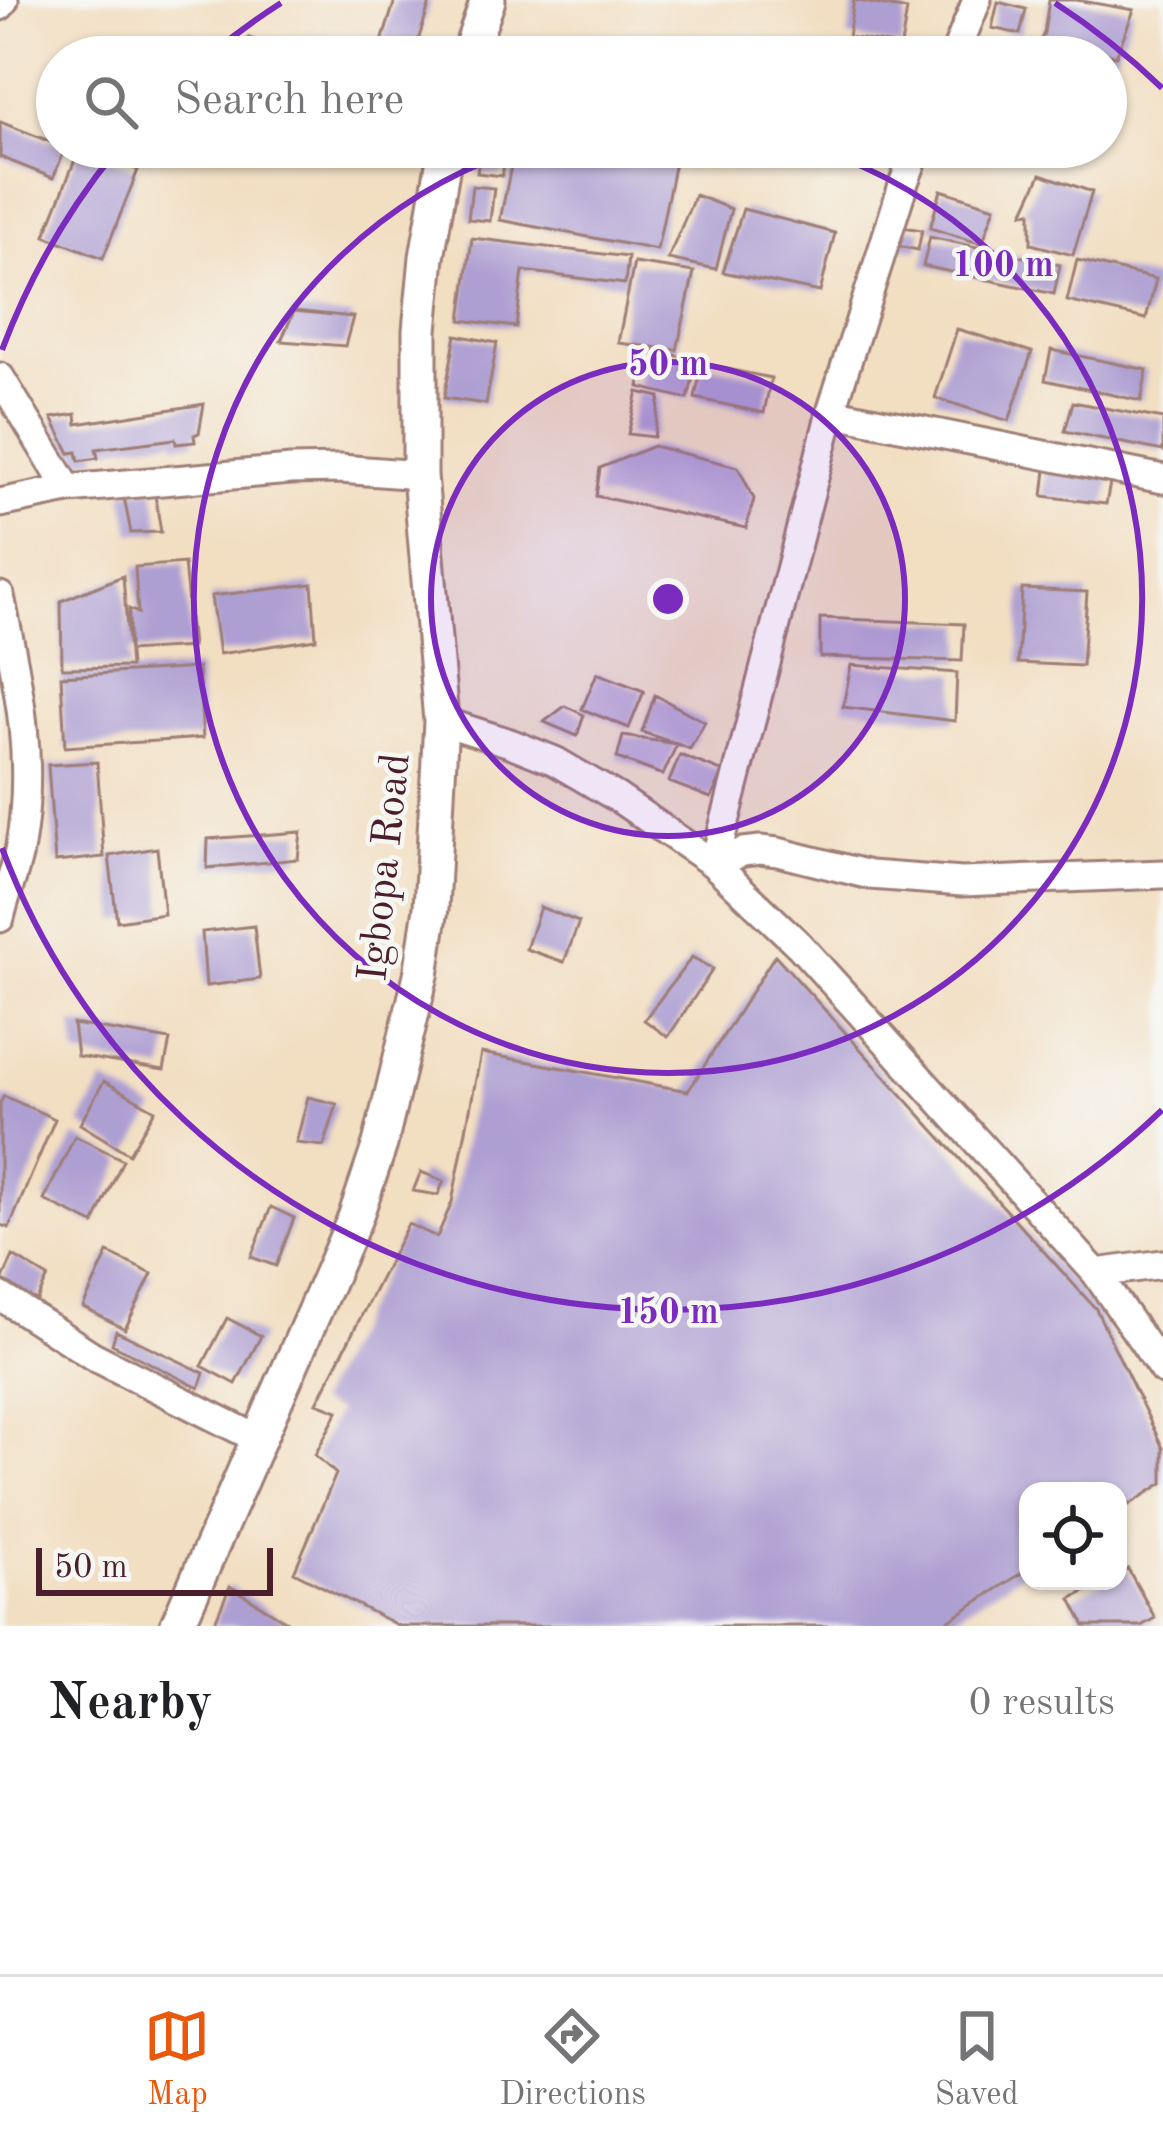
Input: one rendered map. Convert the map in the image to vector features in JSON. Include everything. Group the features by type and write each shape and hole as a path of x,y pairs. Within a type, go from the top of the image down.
{"street":[{"path":"475,36 488,0"},
{"path":"962,36 977,0"},
{"name":"Igbopa Road","path":"177,1626 355,1218 385,1123 421,975 431,908 441,721 420,475 420,330 442,168"},
{"path":"714,864 831,412 910,168"},
{"path":"0,377 68,489"},
{"path":"831,412 1163,479"},
{"path":"0,503 68,489 291,470 420,475"},
{"path":"0,596 23,708 27,795 20,852 0,918"},
{"path":"441,721 555,761 714,864 799,945 1096,1273 1163,1370"},
{"path":"714,864 760,850 870,875 962,882 1163,874"},
{"path":"1096,1273 1163,1264"},
{"path":"0,1296 93,1356 260,1440"}],"building":[{"path":"395,0 431,0 419,36 384,36"},
{"path":"854,0 907,10 903,36 848,36"},
{"path":"1049,0 1134,10 1124,36 1044,33"},
{"path":"998,2 1026,9 1020,34 992,28"},
{"path":"0,122 36,136 36,168 57,168 53,178 0,157"},
{"path":"72,168 138,170 103,258 45,236"},
{"path":"478,168 503,168 502,176 477,173"},
{"path":"511,168 674,168 657,250 500,220"},
{"path":"1041,174 1092,192 1073,255 1031,244 1031,212 1023,213"},
{"path":"472,186 494,188 490,221 468,219"},
{"path":"941,190 995,207 982,244 930,228"},
{"path":"695,195 731,209 716,269 668,259"},
{"path":"743,209 835,233 820,292 723,272"},
{"path":"896,226 922,230 918,250 892,245"},
{"path":"930,237 1060,265 1054,294 923,266"},
{"path":"472,238 628,257 625,284 523,271 516,327 461,320"},
{"path":"1077,260 1156,279 1146,319 1067,301"},
{"path":"634,263 694,272 677,350 618,343"},
{"path":"294,311 353,317 345,346 281,341"},
{"path":"957,329 1032,352 1009,421 935,398"},
{"path":"456,335 497,343 486,404 444,398"},
{"path":"646,349 697,360 688,399 639,387"},
{"path":"1051,350 1147,370 1141,401 1045,380"},
{"path":"702,364 771,378 764,413 695,398"},
{"path":"638,392 660,397 654,437 628,434"},
{"path":"1073,402 1163,419 1163,451 1065,431"},
{"path":"204,404 195,442 176,444 175,439 96,449 98,458 79,461 52,418 76,414 77,424"},
{"path":"653,446 738,467 754,499 746,528 596,496 600,468"},
{"path":"1046,470 1111,478 1106,504 1043,496"},
{"path":"154,489 161,532 131,533 123,492"},
{"path":"184,563 192,647 129,651 129,609 138,613 135,567"},
{"path":"123,576 130,667 62,668 61,601"},
{"path":"312,584 316,639 219,654 211,596"},
{"path":"1022,589 1087,592 1082,666 1018,663"},
{"path":"820,618 964,624 962,661 820,657"},
{"path":"851,665 957,673 955,721 843,707"},
{"path":"198,668 203,738 65,747 61,676"},
{"path":"597,673 644,691 629,728 582,709"},
{"path":"655,695 705,722 690,749 642,732"},
{"path":"565,706 584,715 577,736 544,722"},
{"path":"623,736 677,744 663,775 617,758"},
{"path":"680,755 724,772 711,798 669,782"},
{"path":"97,762 104,857 55,862 48,765"},
{"path":"301,832 298,859 207,868 208,839"},
{"path":"157,848 164,914 117,921 109,856"},
{"path":"540,907 579,922 564,962 526,949"},
{"path":"254,926 260,979 206,986 202,932"},
{"path":"775,955 1096,1309 1163,1448 1163,1483 1127,1506 1127,1482 1019,1482 1019,1575 940,1626 399,1626 294,1572 336,1474 315,1455 338,1411 317,1403 408,1224 437,1237 452,1202 481,1053 688,1091"},
{"path":"692,957 713,969 668,1037 644,1020"},
{"path":"73,1024 170,1040 164,1070 77,1056"},
{"path":"104,1081 155,1110 129,1154 80,1124"},
{"path":"4,1096 55,1119 9,1228 0,1225 0,1103"},
{"path":"308,1097 337,1104 324,1146 296,1143"},
{"path":"75,1136 123,1160 94,1224 44,1200"},
{"path":"421,1172 444,1181 438,1195 413,1191"},
{"path":"271,1207 294,1218 276,1266 251,1257"},
{"path":"108,1253 152,1274 125,1329 83,1307"},
{"path":"13,1256 48,1277 37,1300 1,1284"},
{"path":"227,1318 261,1336 236,1384 202,1366"},
{"path":"116,1331 204,1373 199,1388 112,1344"},
{"path":"1127,1570 1155,1618 1141,1626 1085,1626 1071,1599 1088,1590 1127,1590"},
{"path":"230,1586 286,1621 284,1626 213,1626"}]}
